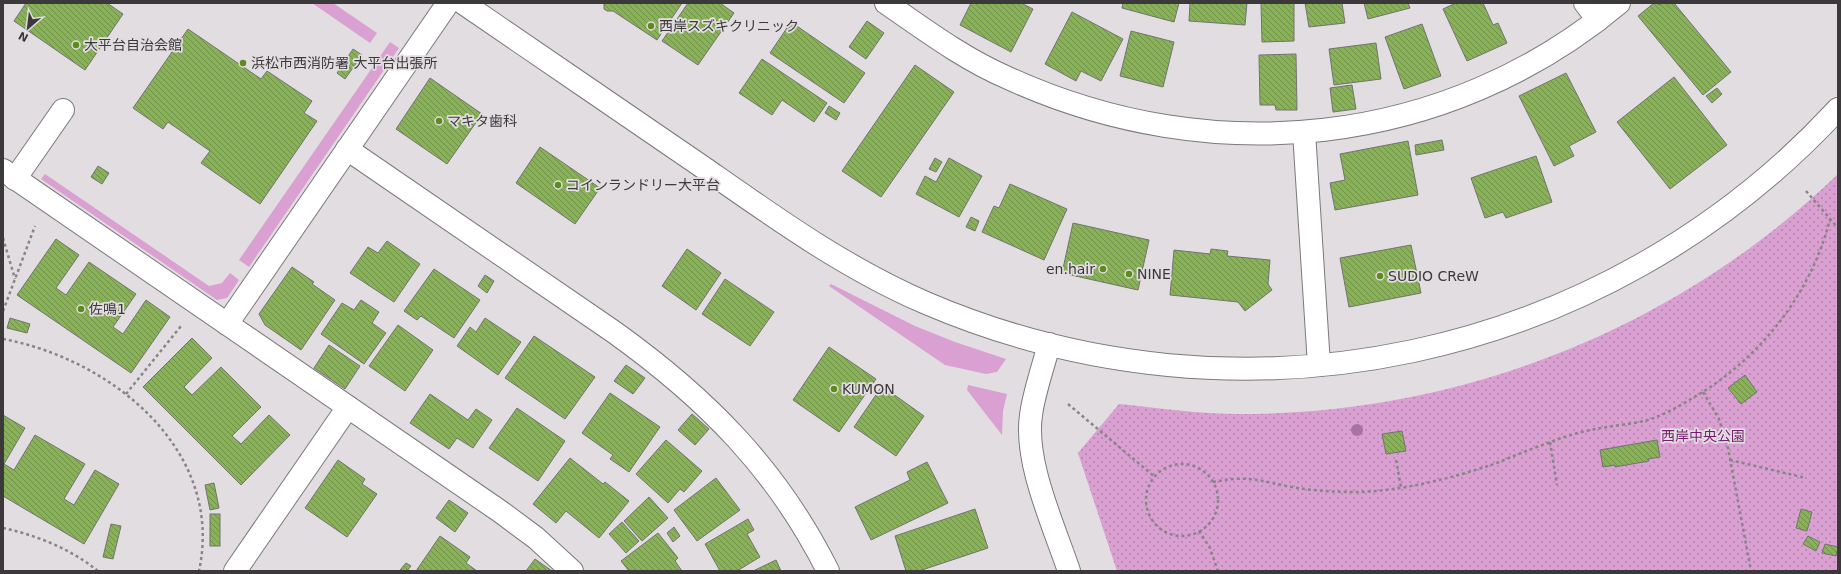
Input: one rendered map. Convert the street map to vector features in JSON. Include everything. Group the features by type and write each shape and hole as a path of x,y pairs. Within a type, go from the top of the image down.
{"street":[{"path":"227,324 448,3"},
{"path":"463,3 813,243 849,264 925,302 1005,332 1049,344 1115,358 1162,364 1240,368 1319,366 1412,352 1510,324 1590,291 1673,247 1749,192 1785,162 1838,109"},
{"path":"886,3 961,53 1006,78 1087,110 1172,128 1216,133 1260,134 1304,132 1358,125 1396,117 1441,103 1485,86 1527,66 1567,42 1619,3"},
{"path":"1585,3 1598,20"},
{"path":"63,110 9,175 513,521 536,538 572,571"},
{"path":"1304,132 1319,366"},
{"path":"347,149 614,332 650,358 684,386 716,416 746,448 774,482 799,518 828,571"},
{"path":"1049,344 1031,415 1030,437 1032,458 1069,571"},
{"path":"235,571 348,408"}],"path":[{"path":"1806,191 1838,228"},
{"path":"3,311 38,218 49,202"},
{"path":"1213,482 1235,478 1258,480 1292,487 1332,492 1359,492 1401,487 1460,474 1493,464 1550,442 1600,428 1651,419 1678,407 1727,376 1770,335 1803,287 1816,261 1830,219"},
{"path":"3,238 15,280"},
{"path":"126,394 197,304"},
{"path":"3,339 46,351 81,365 113,384 141,406 164,432 183,459 196,490 203,521 203,553 199,571"},
{"path":"1703,392 1719,419 1730,460 1751,571"},
{"path":"1068,404 1154,477"},
{"path":"1550,442 1557,485"},
{"path":"1396,460 1401,487"},
{"path":"1730,460 1806,478"},
{"path":"1182,464 1192,465 1208,475 1217,491 1217,510 1207,526 1199,531 1182,536 1164,531 1156,525 1147,509 1146,499 1147,490 1154,477 1164,468 1182,464"},
{"path":"3,528 44,540 69,552 98,571"},
{"path":"1199,531 1210,548 1218,571"}],"green space":[{"path":"312,3 333,3 377,33 370,43"},
{"path":"390,42 399,48 249,267 239,260"},
{"path":"45,174 209,286 222,283 230,273 239,280 227,298 217,300 41,179"},
{"name":"西岸中央公園","path":"1838,174 1838,571 1117,571 1078,453 1119,404 1225,414 1323,410 1405,398 1485,379 1563,352 1637,318 1708,276 1776,229"},
{"path":"831,284 915,326 955,342 1006,359 997,372 986,374 945,365 829,286"},
{"path":"968,385 1007,394 1003,411 1002,435 967,390"}],"building":[{"name":"大平台自治会館","path":"26,3 107,3 123,14 85,70 14,21"},
{"name":"西岸スズキクリニック","path":"604,3 682,3 657,40 613,11 607,11 604,9"},
{"path":"688,3 720,3 734,13 698,65 662,41"},
{"path":"971,3 1021,3 1033,9 1011,52 960,25"},
{"path":"1123,3 1179,3 1174,22 1122,8"},
{"path":"1190,3 1247,3 1245,25 1189,21"},
{"path":"1261,3 1294,3 1294,41 1262,42"},
{"path":"1305,3 1342,3 1345,23 1309,27"},
{"path":"1364,3 1408,3 1410,8 1368,19"},
{"path":"1456,3 1483,3 1493,25 1498,23 1507,43 1467,61 1443,9"},
{"path":"1654,3 1659,5 1661,3 1674,3 1731,72 1703,95 1638,16"},
{"path":"1072,12 1123,39 1101,81 1081,71 1076,81 1045,64"},
{"path":"867,21 884,33 866,59 849,47"},
{"path":"791,22 865,73 844,103 770,53"},
{"path":"1422,24 1441,76 1404,89 1385,37"},
{"path":"188,29 261,79 267,71 312,101 304,113 317,121 260,204 201,163 210,151 168,122 163,129 133,108"},
{"path":"1131,31 1174,42 1163,87 1120,76"},
{"path":"1376,43 1381,79 1334,85 1329,49"},
{"path":"353,49 362,55 345,79 337,73"},
{"path":"1296,54 1297,110 1276,110 1275,105 1260,105 1259,55"},
{"path":"762,59 827,103 814,122 782,100 772,115 739,93"},
{"path":"915,65 954,92 881,197 842,171"},
{"path":"1566,73 1596,132 1569,146 1574,156 1554,166 1519,96"},
{"path":"1674,77 1727,145 1670,189 1617,122"},
{"name":"マキタ歯科","path":"430,78 482,114 447,164 396,129"},
{"path":"1352,85 1356,109 1333,112 1330,88"},
{"path":"1717,88 1722,94 1712,103 1706,96"},
{"path":"829,106 840,113 836,120 825,113"},
{"path":"1442,140 1444,150 1416,155 1415,145"},
{"path":"1408,141 1418,195 1335,210 1330,183 1345,180 1340,154"},
{"path":"540,147 600,188 575,224 516,183"},
{"path":"1536,156 1552,202 1506,218 1503,212 1485,218 1471,178"},
{"path":"935,158 942,162 936,172 929,169"},
{"path":"949,158 982,176 959,217 916,194 925,176 936,182"},
{"path":"98,166 109,173 102,184 91,177"},
{"path":"1010,184 1067,209 1044,260 982,232 994,206 999,208"},
{"path":"971,217 979,221 975,231 966,227"},
{"path":"1073,223 1149,240 1138,290 1062,273"},
{"name":"佐鳴1","path":"56,239 79,255 56,288 66,295 89,262 136,294 113,327 123,334 146,300 170,317 131,373 17,295"},
{"path":"387,241 420,264 394,302 350,273 368,247 378,253"},
{"path":"1411,245 1421,293 1349,307 1340,258"},
{"path":"687,249 721,273 696,310 662,286"},
{"path":"1211,249 1228,251 1227,256 1270,260 1268,284 1272,290 1245,311 1238,302 1170,295 1174,250 1210,254"},
{"path":"292,267 314,282 312,284 335,300 301,350 265,325 259,314"},
{"path":"434,269 480,300 454,338 421,316 417,320 404,311"},
{"path":"485,275 494,281 487,293 478,286"},
{"path":"725,279 774,312 750,346 702,314"},
{"path":"361,300 379,312 372,323 386,333 364,364 321,334 342,303 354,310"},
{"path":"10,318 30,324 27,333 7,328"},
{"path":"485,318 521,342 498,375 457,346 470,327 476,332"},
{"path":"398,325 433,350 405,391 369,366"},
{"path":"534,336 595,377 565,419 505,378"},
{"path":"192,338 212,358 184,387 192,395 221,367 261,407 232,436 241,444 269,415 290,435 241,485 143,387"},
{"path":"329,345 360,366 345,389 314,368"},
{"name":"KUMON","path":"829,347 876,379 839,432 793,400"},
{"path":"626,365 645,378 633,394 614,381"},
{"path":"1745,375 1757,392 1741,404 1728,388"},
{"path":"882,386 924,416 896,456 854,427"},
{"path":"610,393 660,427 629,472 610,459 613,455 582,433"},
{"path":"430,394 468,420 476,409 492,420 473,448 457,438 449,449 410,423"},
{"path":"517,408 565,441 538,481 489,448"},
{"path":"692,414 709,429 695,445 678,430"},
{"path":"3,415 25,428 4,464 14,470 35,435 85,464 64,499 74,505 95,470 119,484 84,544 3,496"},
{"path":"1402,431 1406,451 1386,454 1382,434"},
{"path":"666,440 702,471 684,492 680,489 668,503 636,474"},
{"path":"1657,440 1660,457 1648,459 1649,461 1615,467 1615,465 1603,467 1600,450"},
{"path":"570,458 603,484 605,482 629,501 599,538 566,511 556,523 533,504"},
{"path":"338,460 365,479 362,484 377,494 347,537 305,508"},
{"path":"927,462 948,503 871,540 855,507 910,480 907,472"},
{"path":"716,478 740,510 697,541 674,510"},
{"path":"214,483 219,508 210,510 205,485"},
{"path":"649,497 668,518 642,541 624,521"},
{"path":"449,500 468,513 455,532 436,518"},
{"path":"975,509 988,548 919,571 906,571 895,536"},
{"path":"1801,509 1812,512 1807,531 1796,528"},
{"path":"210,514 220,514 220,546 210,546"},
{"path":"748,519 754,530 747,534 760,557 737,571 720,571 705,544"},
{"path":"622,522 639,541 626,553 609,534"},
{"path":"111,524 121,526 113,559 103,557"},
{"path":"674,527 680,536 673,542 667,533"},
{"path":"658,533 678,558 675,561 682,571 629,571 621,561"},
{"path":"440,536 470,557 466,563 477,571 416,571"},
{"path":"1808,536 1820,542 1816,551 1803,544"},
{"path":"1825,544 1838,547 1836,556 1822,553"},
{"path":"535,559 552,571 526,571"},
{"path":"776,560 781,571 753,571"},
{"path":"406,563 411,566 407,571 400,570"}],"place":[{"name":"西岸スズキクリニック","path":"651,26"},
{"name":"大平台自治会館","path":"76,45"},
{"name":"浜松市西消防署 大平台出張所","path":"243,63"},
{"name":"マキタ歯科","path":"439,121"},
{"name":"コインランドリー大平台","path":"558,185"},
{"name":"en.hair","path":"1103,269"},
{"name":"NINE","path":"1129,274"},
{"name":"SUDIO CReW","path":"1380,276"},
{"name":"佐鳴1","path":"81,309"},
{"name":"KUMON","path":"834,389"}]}
